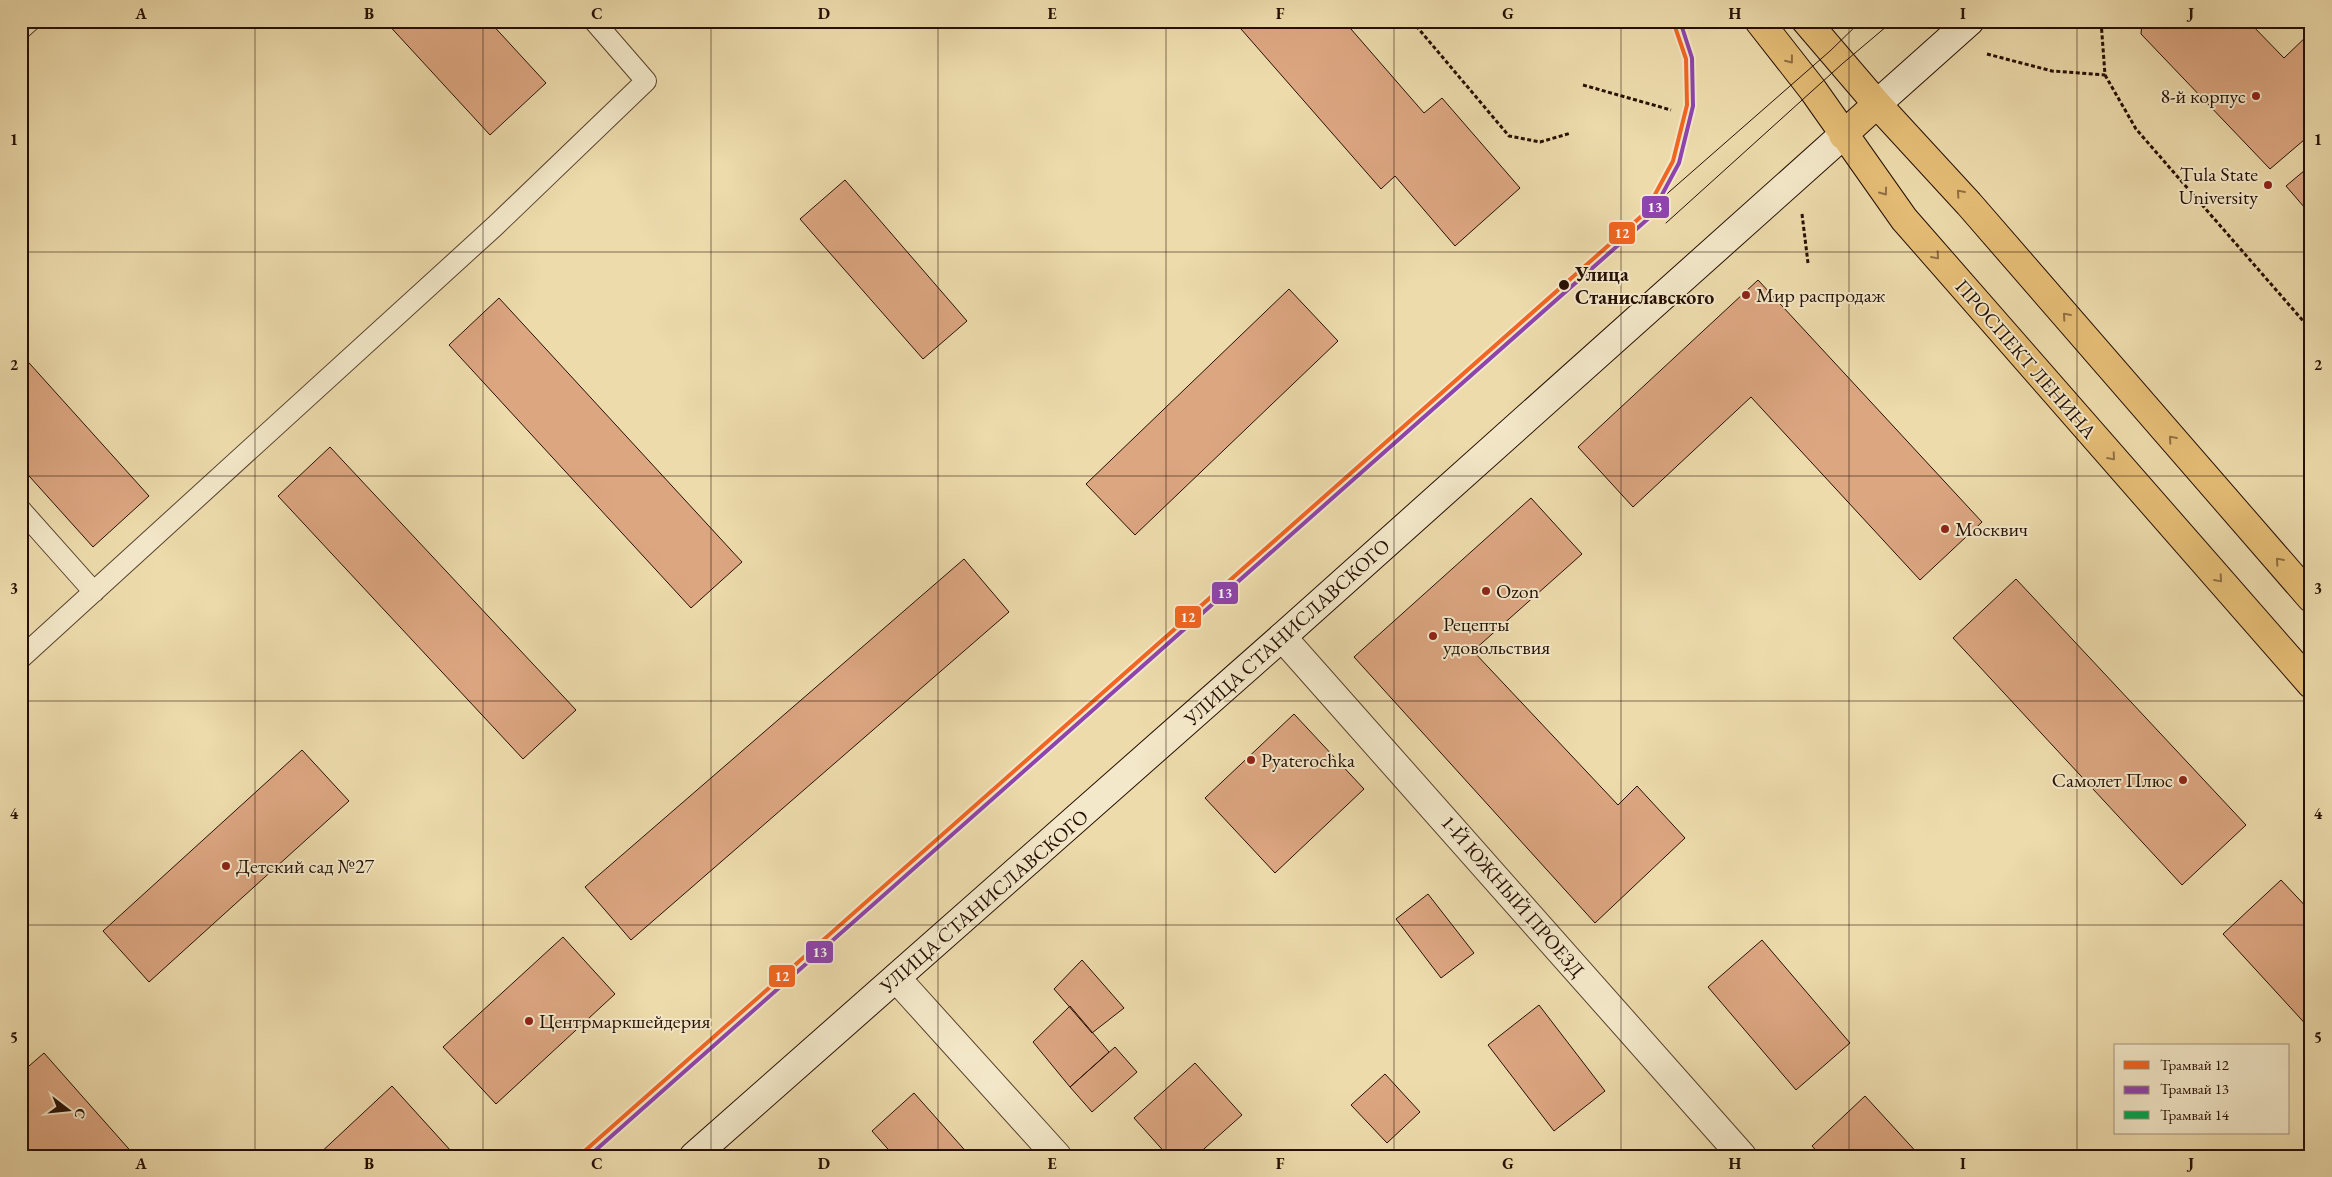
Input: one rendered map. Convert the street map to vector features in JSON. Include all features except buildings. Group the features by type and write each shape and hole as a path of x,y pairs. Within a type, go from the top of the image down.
{"main road":[{"name":"ПРОСПЕКТ ЛЕНИНА","path":"1759,21 1813,90 1904,219 2311,684"},
{"path":"1806,21 1877,104 1946,177 2311,598"},
{"path":"1877,104 1970,21"},
{"name":"УЛИЦА СТАНИСЛАВСКОГО","path":"694,1156 897,979 1282,637 1877,104"},
{"name":"1-Й ЮЖНЫЙ ПРОЕЗД","path":"1282,637 1742,1156"},
{"path":"897,979 1057,1156"}],"lane":[{"path":"21,29 30,21"},
{"path":"21,658 495,226 646,82 594,21"},
{"path":"21,510 94,592"}],"path":[{"path":"1412,21 1509,136 1540,142 1571,133"},
{"path":"2101,21 2104,75 2136,129 2311,330"},
{"path":"1987,54 2052,71 2104,75"},
{"path":"1583,85 1671,110"},
{"path":"1802,208 1808,263"}],"tram line":[{"name":"12","path":"579,1156 1645,213 1673,161 1687,105 1686,59 1673,21"},
{"name":"13","path":"589,1156 1650,217 1679,163 1693,106 1692,58 1680,21"},
{"name":"14","path":"1761,21 1809,25 1851,21"},
{"path":"1645,213 1830,51 1861,21"},
{"path":"1666,223 1842,64 1893,21"}],"place":[{"name":"8-й корпус","path":"2256,96"},
{"name":"Tula State University","path":"2268,185"},
{"name":"Улица Станиславского","path":"1564,285"},
{"name":"Мир распродаж","path":"1746,295"},
{"name":"Москвич","path":"1945,529"},
{"name":"Ozon","path":"1486,591"},
{"name":"Рецепты удовольствия","path":"1433,636"},
{"name":"Pyaterochka","path":"1251,760"},
{"name":"Самолет Плюс","path":"2183,780"},
{"name":"Детский сад №27","path":"226,866"},
{"name":"Центрмаркшейдерия","path":"529,1021"}]}
